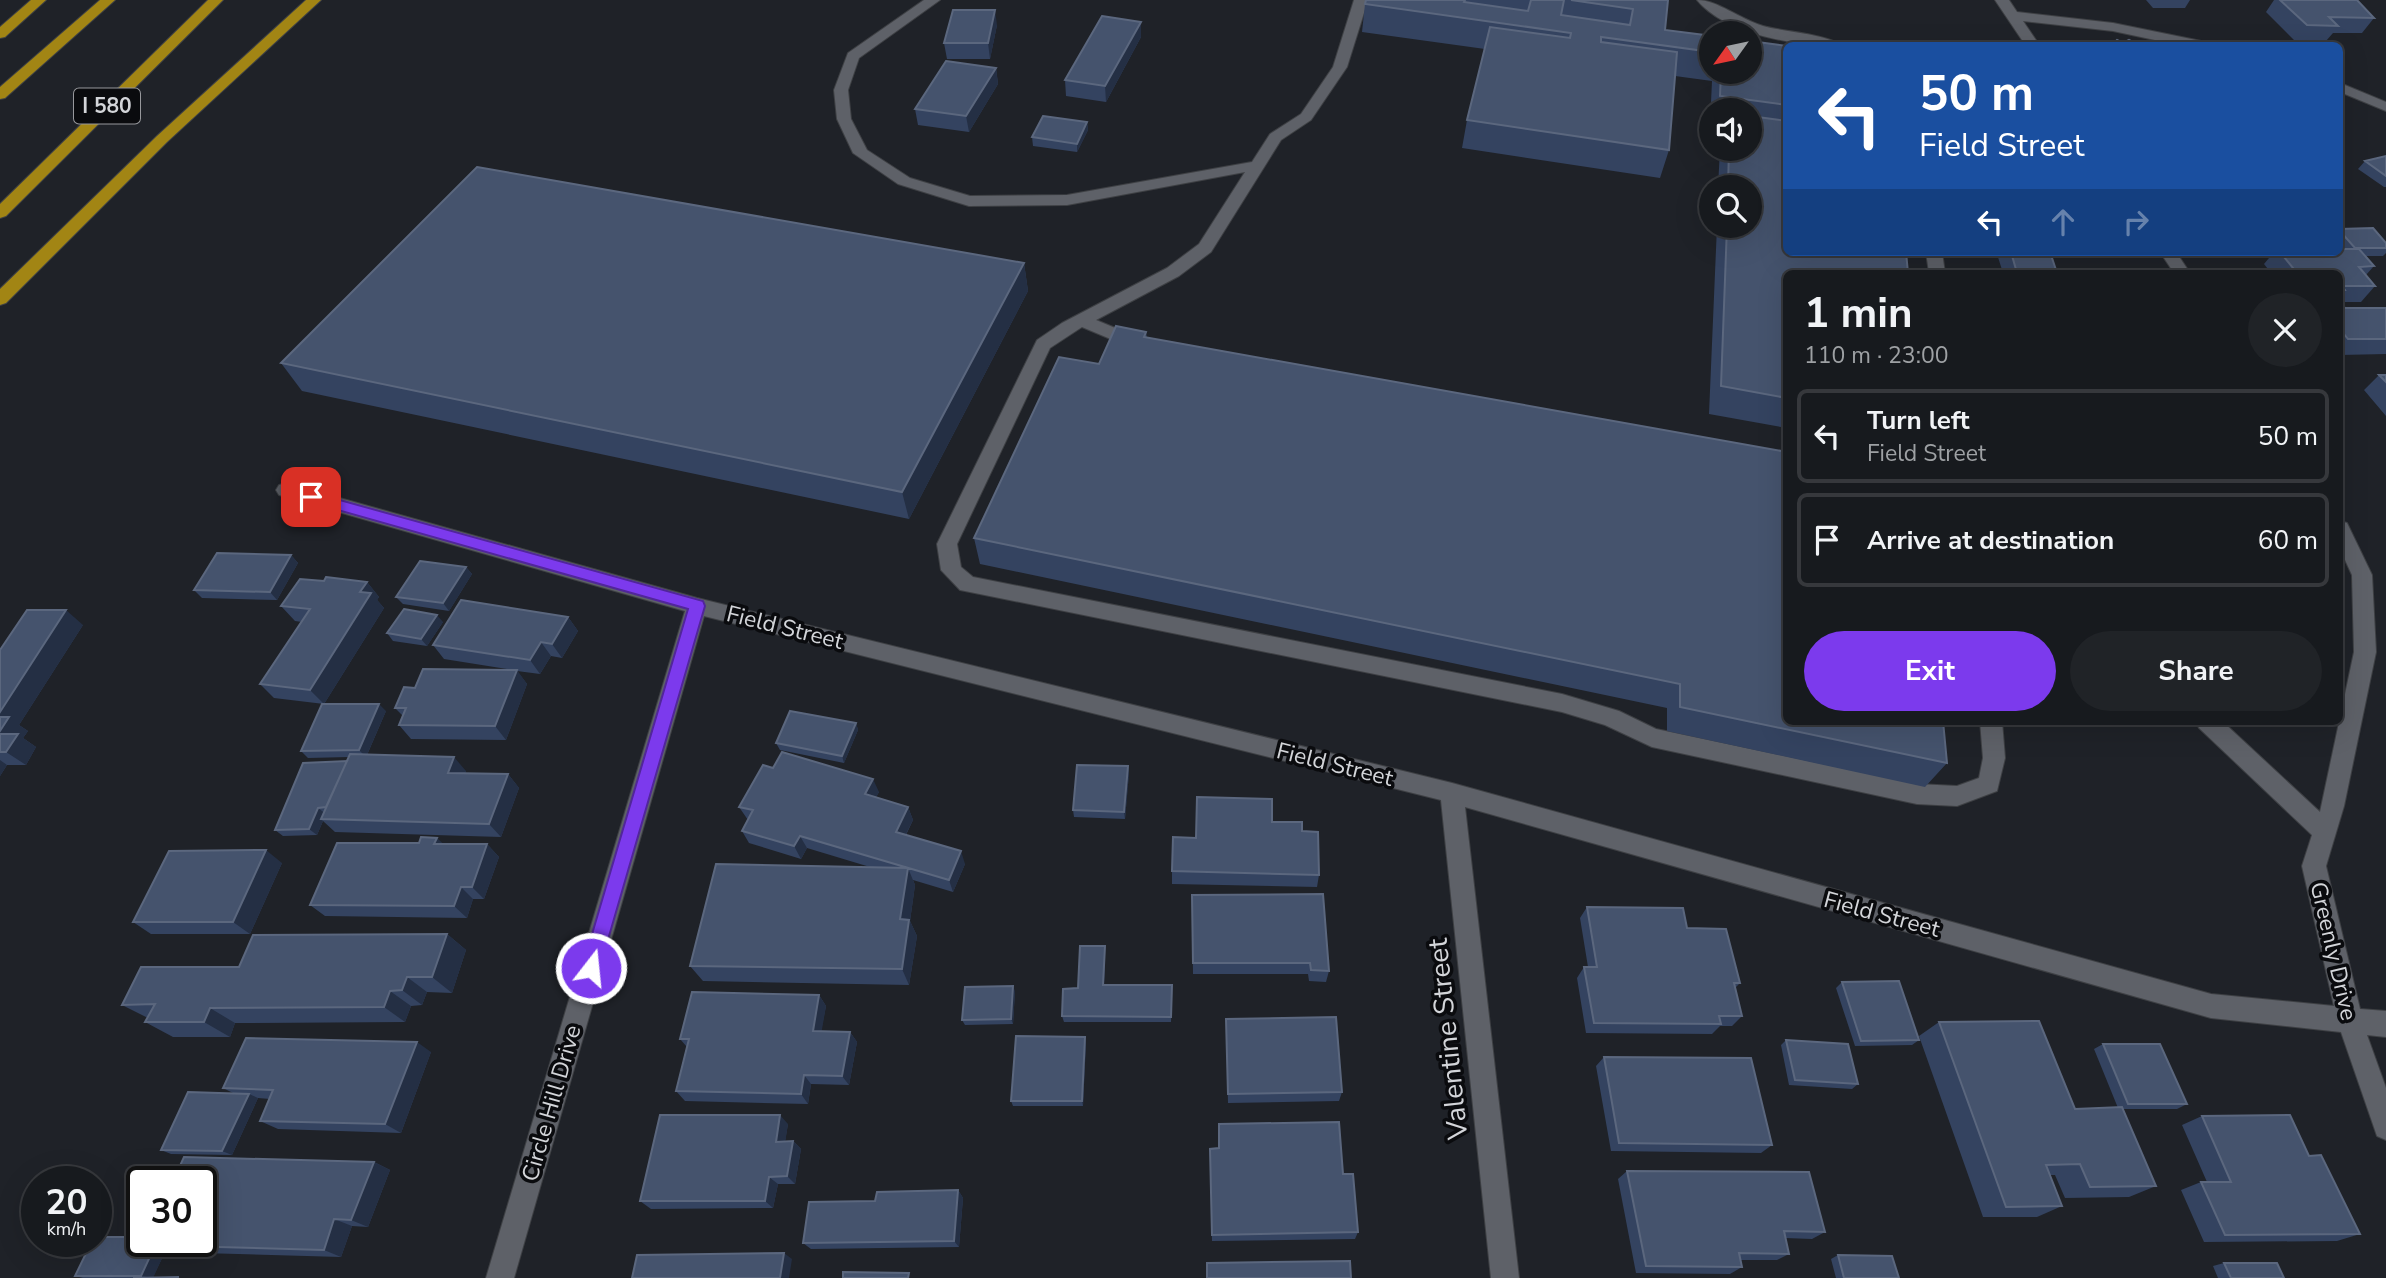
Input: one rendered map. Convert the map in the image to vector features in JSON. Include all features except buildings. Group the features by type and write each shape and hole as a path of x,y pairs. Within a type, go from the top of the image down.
{"highway":[{"path":"0,34 40,0"},
{"path":"0,95 108,0"},
{"name":"I 580","path":"0,213 216,0"},
{"path":"0,299 162,139 314,0"}],"street":[{"path":"933,0 853,56 841,90 844,119 862,153 904,181 970,201 1067,200 1255,166"},
{"path":"1361,0 1340,67 1306,117 1275,137 1205,248 1172,272 1081,320 1043,344 947,544 951,570 967,584 1562,703 1611,718 1652,738 1917,794 1957,796 1989,784 1994,758 1991,725"},
{"path":"1704,0 1717,12 1744,25 1818,42"},
{"path":"2002,0 2030,42"},
{"path":"2013,16 2113,27 2186,42"},
{"path":"2343,88 2386,107"},
{"path":"1081,320 1155,351"},
{"name":"Field Street","path":"286,490 697,606 1452,793 2211,1006 2386,1024"},
{"name":"Greenly Drive","path":"2343,534 2362,575 2365,652 2333,806 2314,866 2350,1021 2386,1127"},
{"name":"Circle Hill Drive","path":"500,1278 697,606"},
{"path":"2211,725 2325,832"},
{"name":"Valentine Street","path":"1452,793 1505,1278"}],"route":[{"path":"311,497 697,606 591,968"}]}
